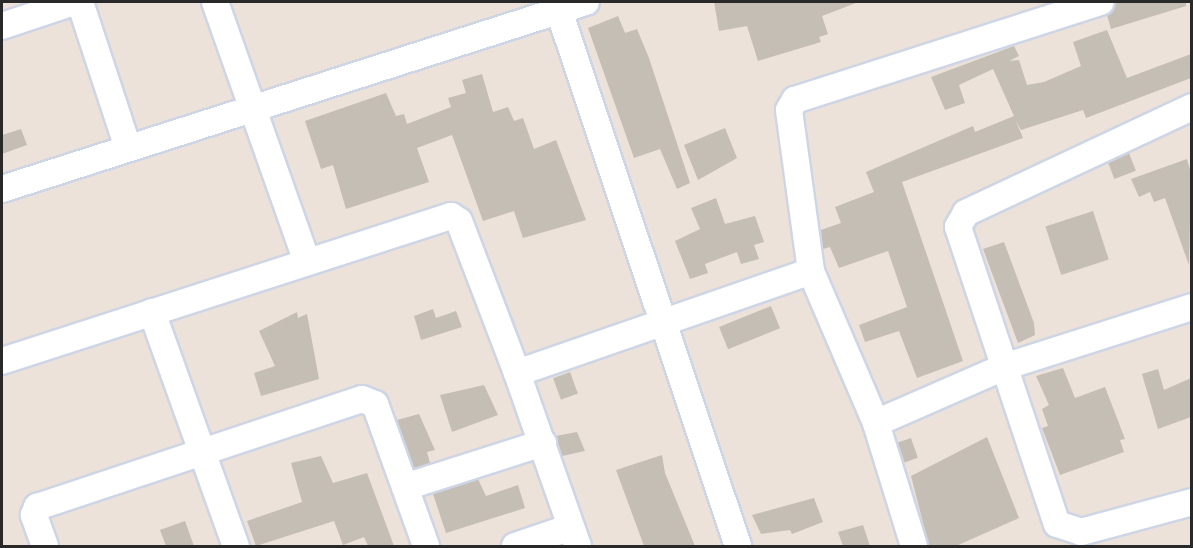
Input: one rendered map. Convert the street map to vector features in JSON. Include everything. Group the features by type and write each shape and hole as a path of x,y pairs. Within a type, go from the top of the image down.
{"street":[{"path":"2,26 74,2"},
{"path":"80,2 128,148"},
{"path":"215,2 306,259"},
{"path":"2,189 557,6 586,2"},
{"path":"914,546 876,423 811,272 786,122 795,100 1046,10 1101,2"},
{"path":"557,6 738,546"},
{"path":"1191,107 961,219 958,227 1057,524 1081,532 1191,502"},
{"path":"2,361 306,259 451,216 459,221 543,443 574,537 514,546"},
{"path":"517,373 661,321 811,272"},
{"path":"876,423 1005,367 1191,307"},
{"path":"152,312 236,546"},
{"path":"45,546 34,515 37,507 362,399 375,404 426,546"},
{"path":"405,487 543,443"}],"building":[{"path":"714,2 856,3 822,16 828,34 819,37 821,42 758,61 747,26 719,31"},
{"path":"1116,2 1186,2 1186,6 1111,29 1107,15"},
{"path":"618,16 625,33 637,29 649,58 690,183 677,189 660,149 634,158 588,28"},
{"path":"1107,30 1127,78 1191,54 1191,78 1086,118 1083,110 1021,130 1016,121 1023,138 902,182 963,361 917,378 899,331 865,342 859,325 907,307 888,251 839,268 830,247 823,249 821,230 841,223 835,207 874,192 866,172 973,126 975,132 1014,116 993,69 959,85 965,103 945,110 931,77 1014,46 1019,56 1009,61 1019,60 1027,85 1044,82 1081,66 1073,42"},
{"path":"482,74 493,112 508,107 514,121 523,118 534,149 556,140 586,220 523,238 514,211 483,221 452,135 417,148 429,182 346,209 333,165 321,169 305,121 386,93 396,116 404,114 407,124 451,107 448,98 466,93 462,80"},
{"path":"725,128 737,158 698,180 684,145"},
{"path":"21,129 27,145 2,154 2,135"},
{"path":"1129,153 1136,171 1114,179 1108,161"},
{"path":"1187,159 1191,173 1189,265 1165,198 1154,202 1150,192 1139,197 1131,179"},
{"path":"716,198 725,224 755,216 764,242 754,245 759,259 741,264 737,252 705,264 708,273 690,279 675,241 700,229 691,208"},
{"path":"1093,211 1109,260 1061,275 1045,226"},
{"path":"1004,242 1034,323 1035,335 1018,343 983,249"},
{"path":"771,306 780,328 728,349 719,327"},
{"path":"433,309 436,318 456,311 462,327 421,340 414,316"},
{"path":"297,312 298,318 307,314 319,379 261,396 254,373 275,366 259,331"},
{"path":"1063,368 1075,398 1105,387 1125,439 1120,440 1124,452 1060,475 1042,428 1048,426 1042,409 1049,405 1036,376"},
{"path":"1158,369 1164,390 1191,378 1191,417 1158,429 1142,374"},
{"path":"570,372 578,394 561,400 553,378"},
{"path":"484,385 498,415 452,432 440,395"},
{"path":"419,414 435,450 427,452 430,463 414,468 397,420"},
{"path":"577,432 585,451 562,456 556,436"},
{"path":"987,437 1019,518 956,546 929,546 911,476"},
{"path":"911,438 918,458 905,462 898,443"},
{"path":"662,455 665,473 695,546 644,546 616,470"},
{"path":"321,456 333,483 367,473 394,546 368,546 364,537 343,545 334,521 256,546 247,521 302,502 291,463"},
{"path":"478,479 486,496 518,485 525,508 446,533 433,494"},
{"path":"814,498 823,522 792,534 790,530 761,534 752,515"},
{"path":"185,521 194,546 166,546 160,530"},
{"path":"863,525 870,546 843,546 838,532"}]}
